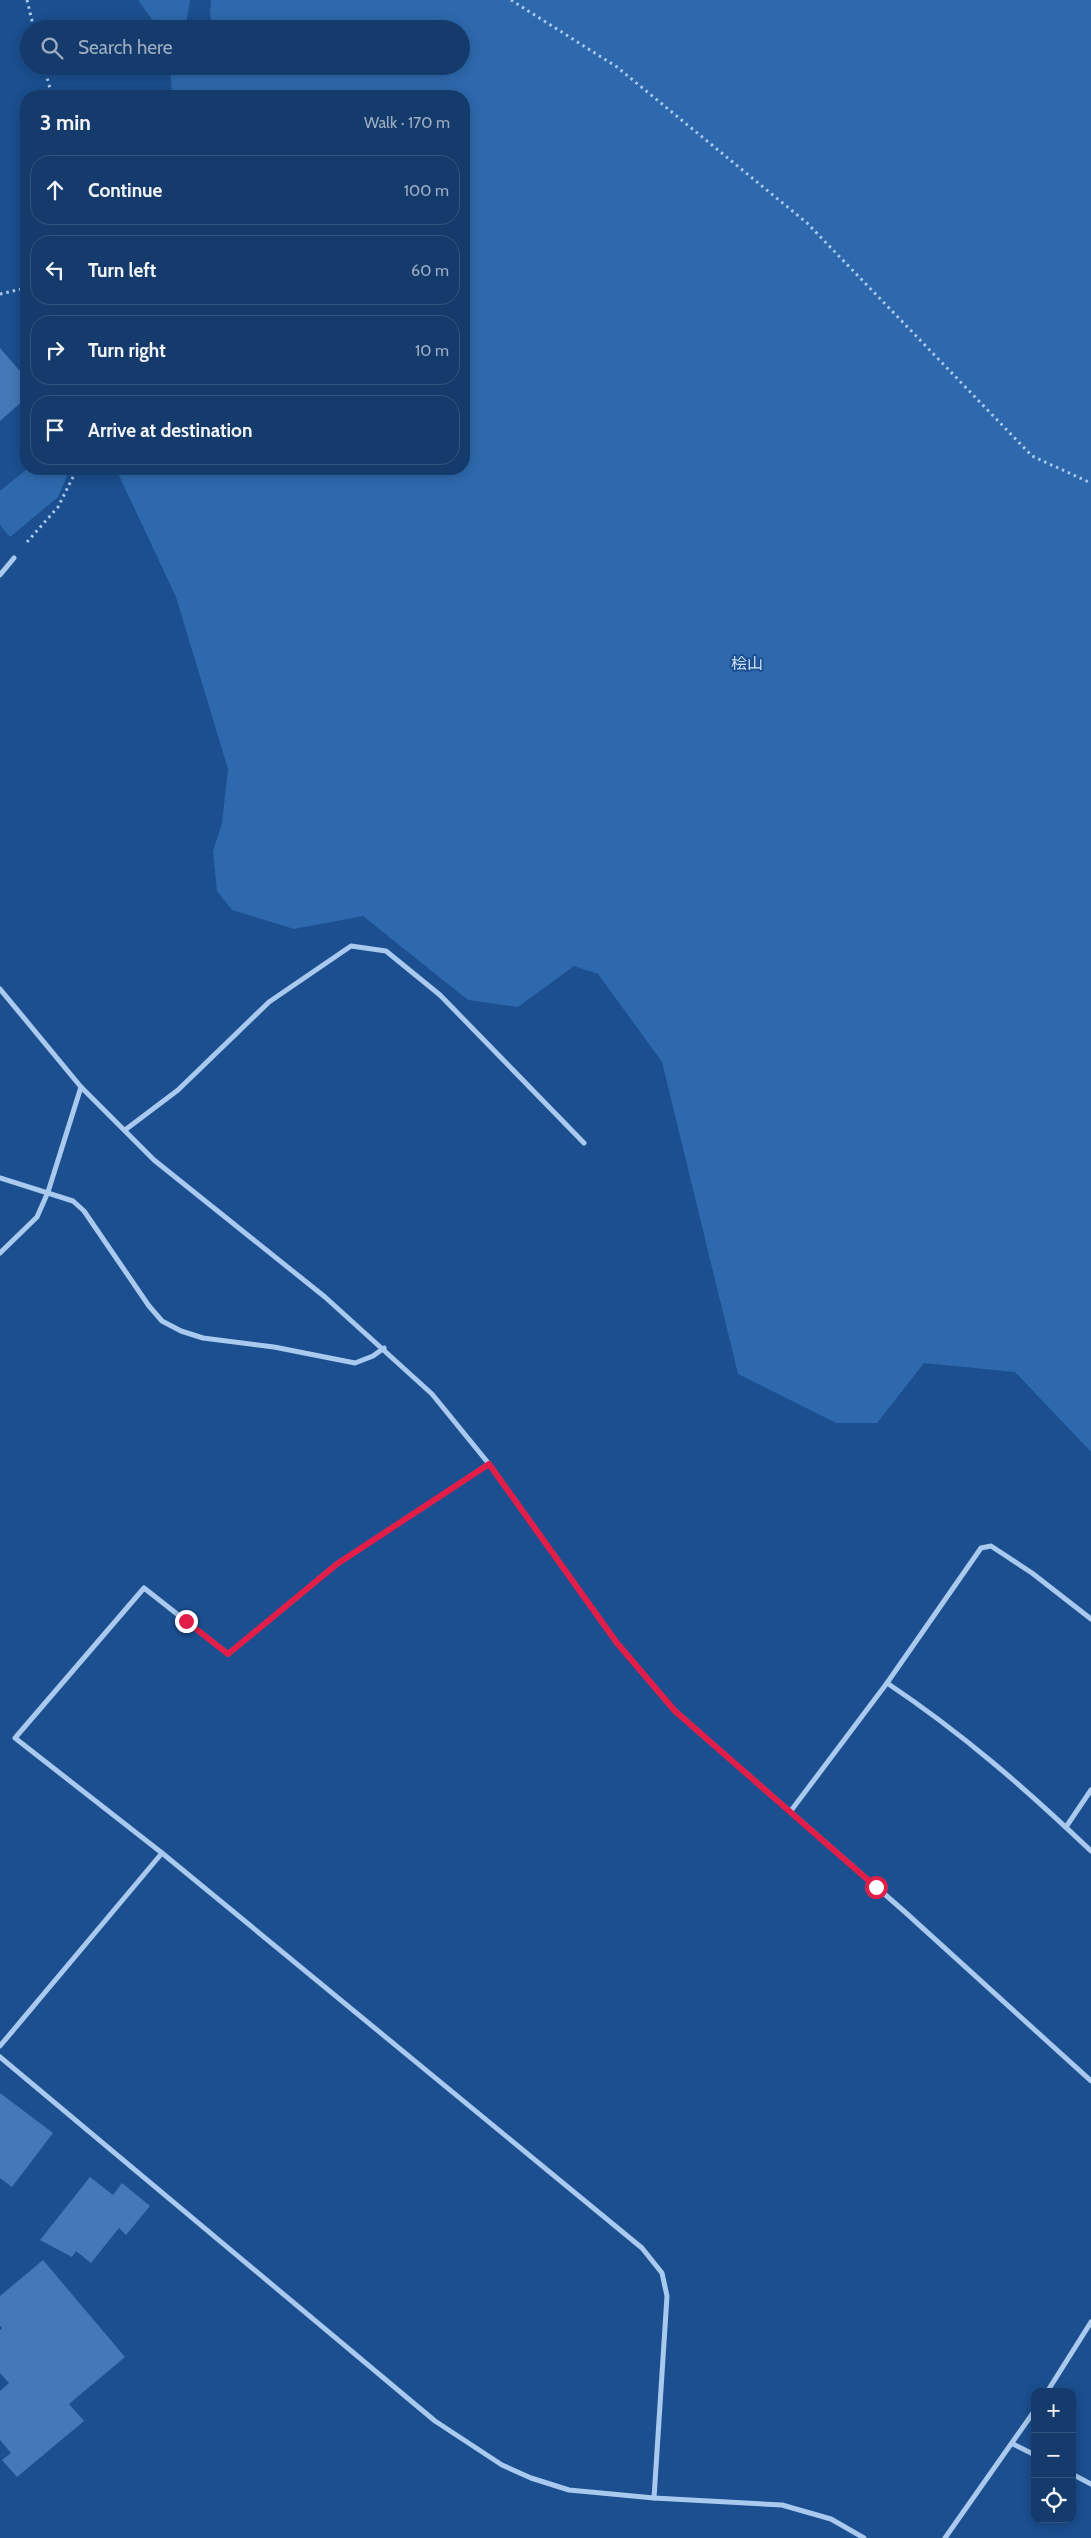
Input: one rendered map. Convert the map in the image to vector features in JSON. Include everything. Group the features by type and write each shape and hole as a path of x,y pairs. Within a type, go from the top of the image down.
{"street":[{"path":"0,575 14,558"},
{"path":"125,1130 178,1090 269,1002 351,946 386,951 440,995 584,1143"},
{"path":"0,989 81,1087 154,1160 325,1297 384,1348 432,1394 489,1464 638,1670 675,1711 1014,2009 1091,2081"},
{"path":"0,1253 37,1217 48,1192 81,1087"},
{"path":"0,1178 73,1201 84,1211 149,1306 162,1321 181,1332 203,1338 274,1346 355,1363 374,1356 384,1348"},
{"path":"489,1464 337,1564 228,1654 144,1588 15,1738 162,1853 642,2248 662,2273 667,2296 654,2498"},
{"path":"790,1812 887,1683 981,1548 991,1546 1032,1573 1091,1619"},
{"path":"887,1683 938,1717 989,1758 1024,1787 1091,1851"},
{"path":"1066,1827 1091,1790"},
{"path":"0,2046 162,1853"},
{"path":"0,2057 436,2421 471,2446 516,2472 570,2490 654,2498 782,2505 831,2519 864,2538"},
{"path":"1050,2388 1091,2322"},
{"path":"946,2538 1031,2416"},
{"path":"1013,2444 1031,2453"},
{"path":"1076,2476 1091,2484"}],"path":[{"path":"27,0 32,20"},
{"path":"511,0 617,67 807,223 1032,456 1091,483"},
{"path":"46,75 50,90"},
{"path":"0,294 20,289"},
{"path":"14,558 58,508 74,475"}],"green space":[{"path":"138,0 190,0 187,20 152,20"},
{"name":"桧山","path":"211,0 1091,0 1091,1452 1015,1372 924,1363 877,1423 836,1423 738,1374 662,1062 598,974 574,966 518,1007 468,1000 363,916 294,929 232,910 217,891 213,851 222,823 228,769 176,597 119,475 470,475 470,90 172,90 171,75 470,75 470,20 211,20"},
{"path":"20,475 67,475 58,497 10,537 0,525 0,491"}],"building":[{"path":"0,348 20,371 20,403 0,421"},
{"path":"0,2093 53,2133 12,2187 0,2178"},
{"path":"90,2177 113,2195 122,2183 150,2206 126,2235 119,2228 91,2263 76,2251 72,2257 40,2240"},
{"path":"43,2260 125,2357 69,2404 84,2421 17,2477 2,2460 11,2453 0,2440 0,2391 9,2383 0,2373 0,2330 2,2328 0,2326 0,2296"}],"route":[{"path":"186,1621 228,1654 337,1564 489,1464 617,1643 638,1670 675,1711 876,1887"}]}
